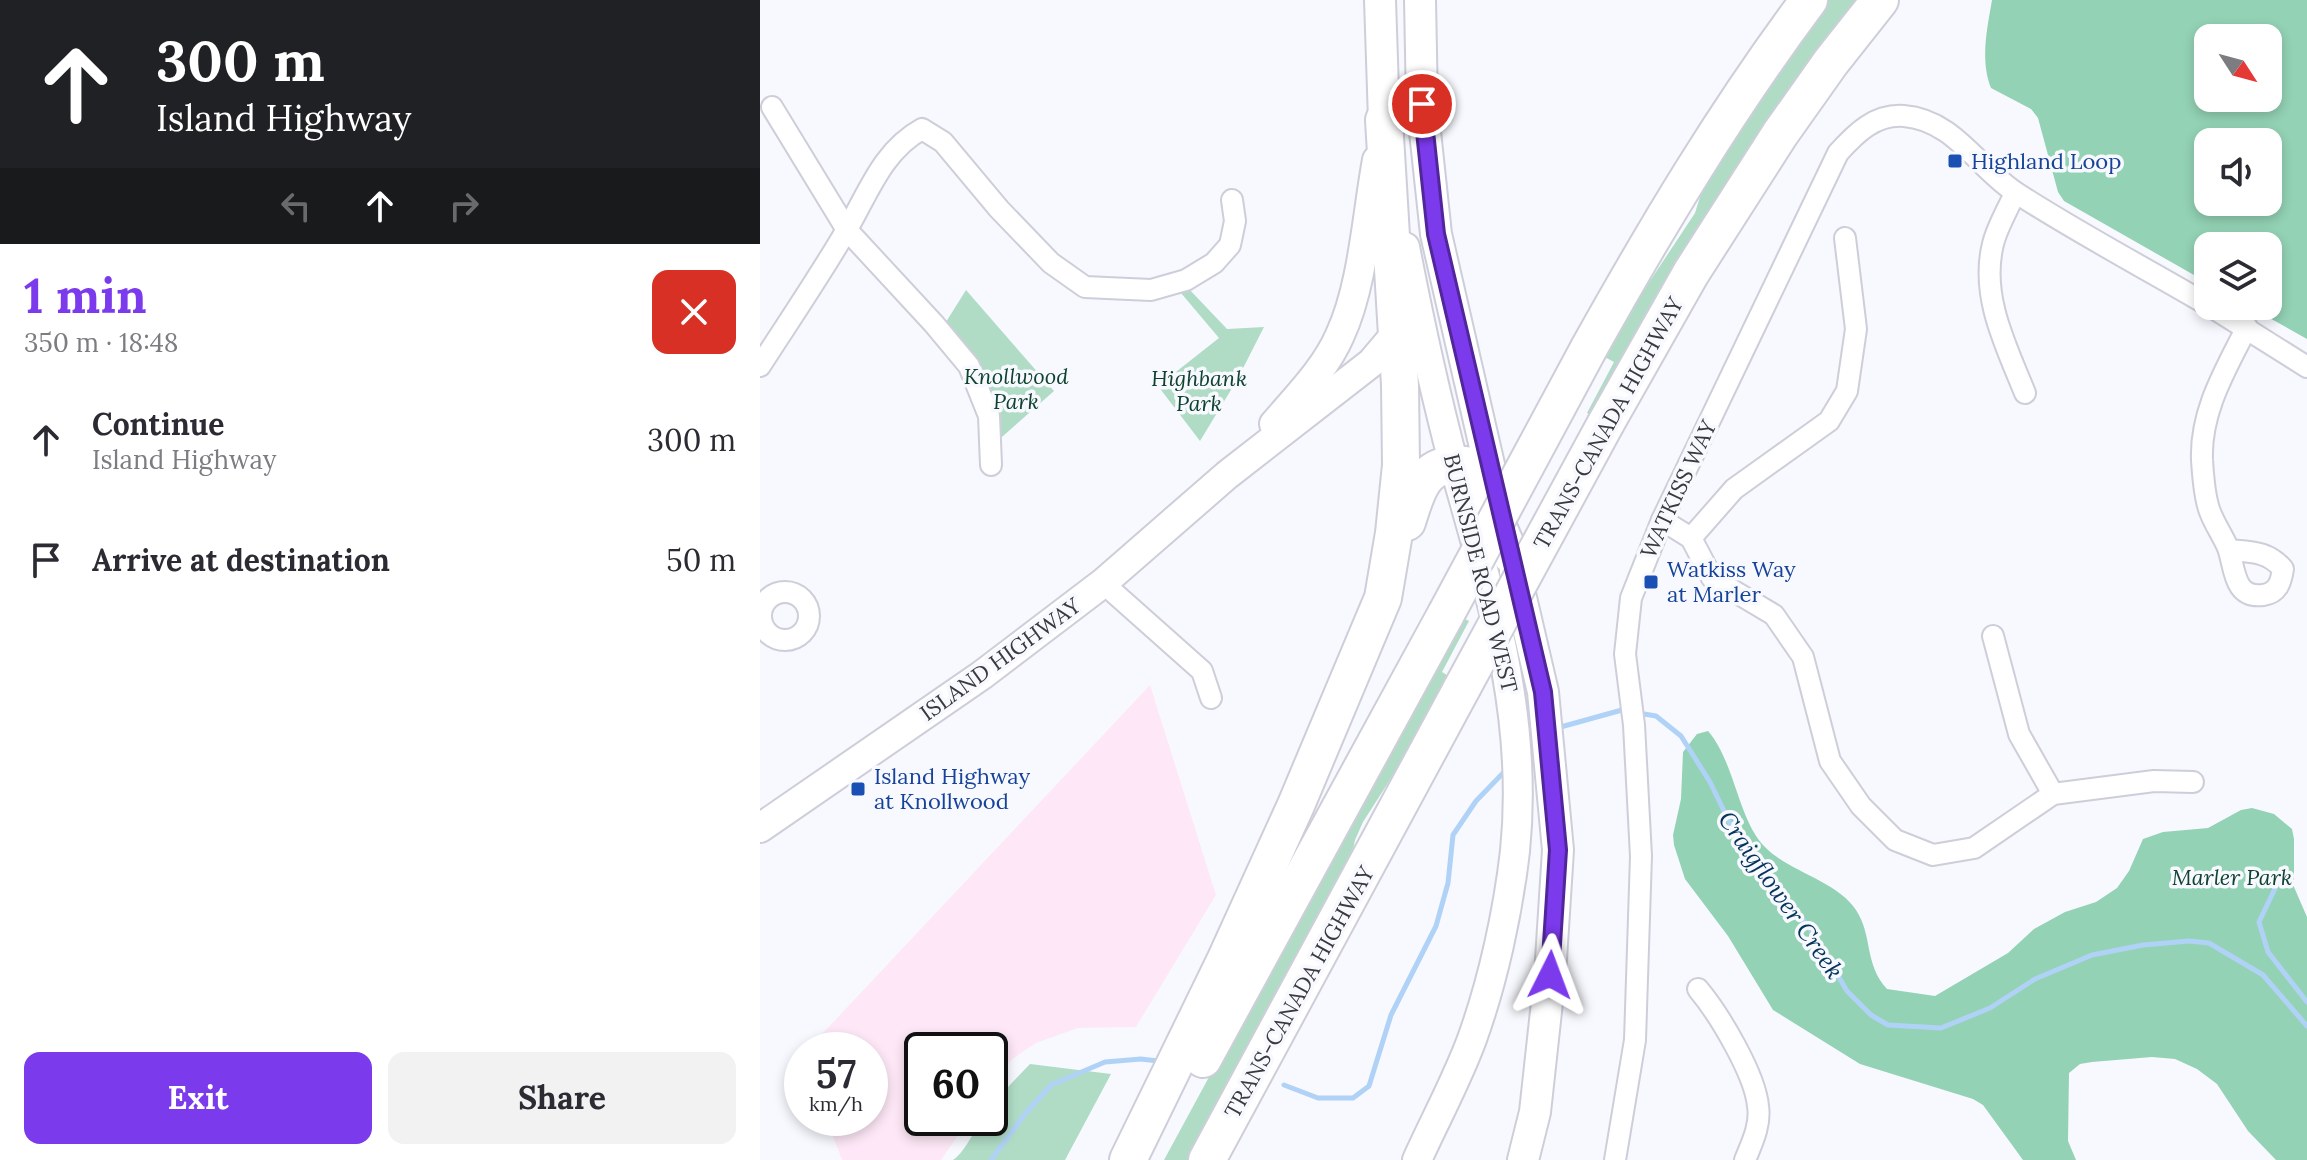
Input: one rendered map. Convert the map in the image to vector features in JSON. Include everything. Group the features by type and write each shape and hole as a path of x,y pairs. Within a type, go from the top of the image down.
{"highway":[{"path":"1148,1160 1589,348 1699,158 1758,67 1809,0"},
{"name":"TRANS-CANADA HIGHWAY","path":"1207,1160 1606,423 1691,273 1780,134 1880,0"},
{"path":"1383,598 1401,465 1400,385 1384,120"},
{"path":"1128,1160 1225,961 1296,805 1383,598 1418,488 1435,468 1454,463 1472,466 1483,485 1497,530 1511,555"}],"main road":[{"name":"ISLAND HIGHWAY","path":"1227,475 1297,398 1340,336 1355,290 1384,120 1380,0"},
{"name":"ISLAND HIGHWAY","path":"760,828 982,675 1103,583 1227,475 1342,388 1395,337 1416,306 1428,273 1436,234 1422,104 1420,0"},
{"name":"BURNSIDE ROAD WEST","path":"1384,120 1416,306 1454,463 1493,604 1513,697 1518,801 1515,851 1502,931 1472,1039 1417,1160"},
{"name":"BURNSIDE ROAD WEST","path":"1436,234 1544,703 1558,850 1550,975 1535,1112 1523,1160"}],"street":[{"path":"772,107 847,230 969,366 989,416 991,465"},
{"name":"WATKISS WAY","path":"1615,1160 1635,1040 1638,985 1641,856 1634,725 1625,654 1631,598 1662,520 1838,153 1869,124 1885,117 1913,118 1951,135 2015,193 2194,296"},
{"path":"760,366 847,230 873,178 904,139 922,129 943,142 999,209 1051,263 1085,287 1151,290 1186,280 1214,263 1230,245 1235,221 1232,200"},
{"path":"2015,193 1993,243 1988,281 1997,321 2025,393"},
{"path":"1691,538 1734,489 1829,421 1847,391 1856,329 1845,238"},
{"name":"WATKISS WAY","path":"2235,320 2307,367"},
{"path":"2229,550 2208,508 2202,457 2211,398 2247,327"},
{"path":"1662,520 1691,538 1712,578 1774,615 1803,657 1830,761 1861,806 1895,840 1933,855 1974,848 2053,794 2154,781 2193,782"},
{"path":"1103,583 1202,671 1211,698"},
{"path":"1993,636 2019,734 2053,794"},
{"path":"1698,989 1711,1005 1751,1075 1759,1107 1756,1133 1745,1160"}],"shaded area":[{"path":"1150,685 1216,895 1136,1027 1078,1028 1036,1043 1008,1064 1008,1032 904,1032 904,1136 958,1136 941,1160 842,1160 833,1136 888,1136 888,1032 824,1032"}],"green space":[{"path":"1826,0 1857,0 1815,54 1594,417 1587,413 1614,362 1601,355 1695,213 1707,174"},
{"path":"1992,0 2307,0 2307,339 2273,320 2282,320 2282,232 2194,232 2194,275 2064,201 2058,192 2038,118 2031,109 1991,88 1985,55"},
{"name":"Highbank Park","path":"1188,288 1227,329 1264,327 1237,380 1200,441 1158,386 1219,338 1181,293"},
{"name":"Knollwood Park","path":"966,290 1054,391 1002,437 946,322"},
{"path":"1459,616 1469,621 1442,672 1452,678 1436,708 1363,822 1350,864 1190,1160 1164,1160"},
{"name":"Marler Park","path":"1708,731 1724,758 1756,836 1775,856 1848,900 1861,920 1875,970 1887,989 1935,996 2008,953 2034,929 2065,912 2096,902 2117,888 2129,871 2143,839 2163,832 2208,828 2241,810 2252,808 2274,814 2292,829 2294,887 2307,917 2307,1160 2276,1160 2248,1131 2217,1084 2197,1069 2175,1059 2152,1057 2080,1064 2069,1073 2068,1141 2076,1160 2023,1160 1983,1105 1973,1099 1860,1064 1773,1010 1728,936 1685,879 1674,845 1673,835 1681,799 1683,752 1697,734"},
{"path":"1030,1064 1111,1074 1065,1160 953,1160 973,1136 1008,1136 1008,1087"}],"waterway":[{"name":"Craigflower Creek","path":"1557,728 1628,711"},
{"name":"Craigflower Creek","path":"1638,713 1656,716 1681,736 1710,782 1740,844 1809,927 1847,991 1871,1015 1888,1025 1941,1028 1990,1008 2035,979 2092,955 2143,945 2189,941 2209,943 2263,975 2307,1026"},
{"name":"Craigflower Creek","path":"1284,1085 1318,1098 1353,1098 1369,1086 1391,1015 1436,926 1448,883 1453,835 1476,801 1506,770"},
{"path":"2281,876 2259,922 2268,952 2307,1002"},
{"name":"Craigflower Creek","path":"991,1160 1051,1085 1105,1062 1158,1061"}],"place":[{"name":"Highland Loop","path":"1955,161"},
{"name":"Watkiss Way at Marler","path":"1651,582"},
{"name":"Island Highway at Knollwood","path":"858,789"}],"route":[{"path":"1422,104 1436,234 1543,692 1558,850 1550,975"}]}
